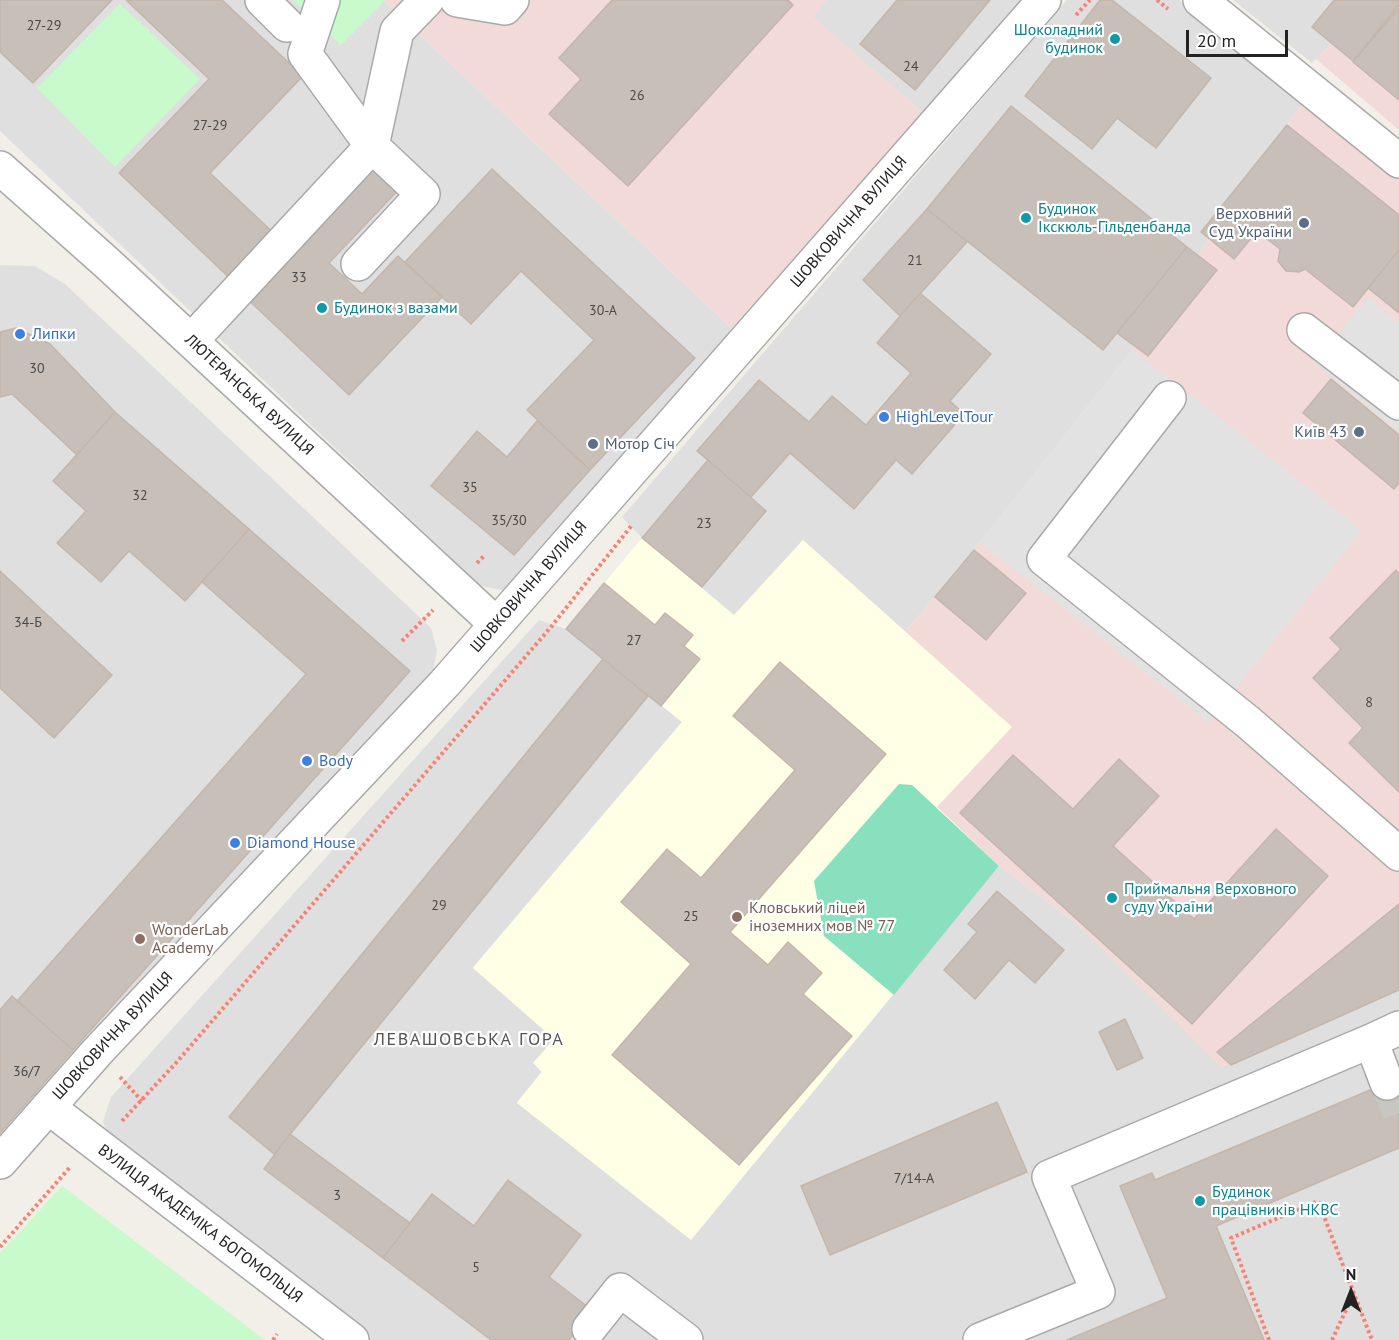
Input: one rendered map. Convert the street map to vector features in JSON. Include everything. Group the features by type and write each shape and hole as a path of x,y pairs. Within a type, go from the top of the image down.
{"street":[{"path":"262,0 287,25"},
{"path":"323,0 305,54 372,146 423,194 358,264"},
{"path":"191,341 372,146 397,31 427,0"},
{"path":"457,0 504,3"},
{"name":"ШОВКОВИЧНА ВУЛИЦЯ","path":"0,1162 97,1052 445,683 1044,0"},
{"path":"1200,0 1399,161"},
{"name":"ЛЮТЕРАНСЬКА ВУЛИЦЯ","path":"0,168 14,200 107,263 496,624"},
{"path":"1304,330 1399,403"},
{"path":"1169,398 1044,559 1248,722 1399,854"},
{"path":"980,1340 1098,1292 1049,1177 1385,1034 1387,1083"},
{"name":"ВУЛИЦЯ АКАДЕМІКА БОГОМОЛЬЦЯ","path":"48,1107 352,1340"},
{"path":"589,1329 620,1290 686,1340"}],"path":[{"path":"1074,18 1090,0"},
{"path":"176,1063 551,627 639,516"},
{"path":"1269,1340 1231,1238 1318,1201 1372,1340"},
{"path":"1332,1340 1354,1293"},
{"path":"273,1340 277,1334"}],"shaded area":[{"path":"0,0 383,0 740,336 507,591 481,586 0,131"},
{"path":"383,0 826,0 813,17 931,120 740,336"},
{"path":"826,0 1035,0 931,120 812,17"},
{"path":"1067,0 1179,0 1306,98 1135,347 980,542 905,632 803,540 734,616 642,538 622,517"},
{"path":"1233,0 1375,0 1312,63"},
{"path":"1375,0 1399,0 1399,130 1316,59"},
{"path":"1306,98 1399,174 1399,990 1222,1068 1071,919 999,866 937,807 905,632 1133,350"},
{"path":"0,265 35,266 65,284 431,628 437,650 431,682 0,1156"},
{"path":"1368,298 1399,323 1399,432 1314,363"},
{"path":"1133,350 1362,530 1209,723 980,542"},
{"name":"Кловський ліцей іноземних мов № 77","path":"642,538 734,615 803,540 1012,727 937,807 999,866 691,1240 517,1103 542,1072 533,1063 554,1039 473,968 682,722 566,629"},
{"path":"539,620 566,629 682,722 473,967 555,1039 534,1063 542,1071 517,1102 691,1239 999,866 1071,919 1231,1065 1399,990 1399,1340 369,1340 110,1142 103,1121 111,1097"}],"green space":[{"path":"292,0 383,0 385,1 341,45"},
{"path":"120,4 200,79 115,167 37,88"},
{"path":"899,784 912,785 999,866 894,995 824,936 814,881"},
{"path":"62,1186 265,1340 0,1340 0,1253"}],"building":[{"path":"0,0 112,0 33,83 0,52"},
{"path":"126,0 222,0 303,76 210,173 281,240 237,285 119,173 209,79"},
{"path":"612,0 788,0 793,5 628,186 549,114 581,79 559,58"},
{"path":"897,0 990,0 915,90 860,44"},
{"name":"Шоколадний будинок","path":"1100,0 1112,0 1211,78 1156,148 1117,118 1092,149 1025,96"},
{"path":"1334,0 1399,0 1399,5 1353,61 1312,27"},
{"path":"1399,8 1399,100 1353,62"},
{"path":"1011,106 1187,247 1103,350 927,209"},
{"name":"Верховний Суд України","path":"1287,125 1399,215 1399,250 1353,307 1305,269 1299,272 1286,271 1278,261 1280,249 1257,231 1234,259 1201,232"},
{"path":"369,156 402,186 329,263 362,294 398,256 442,297 349,395 240,292"},
{"path":"492,169 695,358 590,470 527,410 594,340 521,271 471,324 405,262"},
{"path":"927,209 967,242 900,316 863,280"},
{"path":"1187,247 1217,270 1148,356 1117,333"},
{"path":"1399,250 1399,313 1368,288"},
{"path":"920,293 991,354 950,401 964,414 912,474 896,460 854,509 790,453 751,497 697,451 759,380 809,422 832,396 866,425 911,373 877,343"},
{"path":"16,328 50,344 115,412 77,455 12,394 0,397 0,332"},
{"path":"1331,379 1399,435 1399,483 1394,489 1303,413"},
{"path":"115,412 249,529 185,601 129,551 101,582 57,543 86,511 53,481"},
{"path":"537,421 590,470 514,555 431,486 477,431 507,457"},
{"path":"708,460 766,511 702,587 642,538"},
{"path":"249,529 410,671 73,1050 17,1001 306,674 202,582"},
{"path":"974,550 1026,593 986,640 935,597"},
{"path":"1396,570 1399,574 1399,792 1349,743 1363,728 1313,678 1341,649 1330,638"},
{"path":"0,571 112,675 54,738 0,688"},
{"path":"604,583 655,625 665,613 693,635 684,646 700,659 661,706 566,629"},
{"path":"603,659 648,696 274,1154 229,1117"},
{"path":"780,662 886,754 730,932 768,965 788,942 822,973 803,994 852,1036 739,1165 612,1055 691,964 621,902 667,849 701,878 795,770 733,716"},
{"name":"Приймальня Верховного суду України","path":"1013,755 1073,809 1119,759 1159,796 1113,846 1194,919 1276,829 1328,876 1192,1024 960,813"},
{"path":"997,891 1064,950 1035,983 1009,960 975,999 944,970 977,932 968,924"},
{"path":"1399,904 1399,990 1231,1065 1217,1052"},
{"path":"12,996 73,1050 0,1133 0,1010"},
{"path":"1125,1019 1143,1058 1117,1070 1099,1032"},
{"name":"Будинок працівників НКВС","path":"1399,1078 1399,1148 1216,1226 1264,1340 1067,1340 1167,1298 1120,1186 1152,1173 1155,1180"},
{"path":"997,1102 1027,1172 830,1255 801,1186"},
{"path":"290,1134 410,1223 383,1258 264,1169"},
{"path":"508,1180 581,1235 549,1277 592,1310 569,1340 491,1340 383,1258 432,1194 474,1226"}],"tunnel":[{"path":"1387,1083 1399,1113"}],"place":[{"name":"Шоколадний будинок","path":"1115,39"},
{"name":"Будинок Ікскюль-Гільденбанда","path":"1026,218"},
{"name":"Верховний Суд України","path":"1304,223"},
{"name":"Будинок з вазами","path":"322,308"},
{"name":"Липки","path":"20,334"},
{"name":"HighLevelTour","path":"884,417"},
{"name":"Київ 43","path":"1359,432"},
{"name":"Мотор Січ","path":"593,444"},
{"name":"Body","path":"307,761"},
{"name":"Diamond House","path":"235,843"},
{"name":"Приймальня Верховного суду України","path":"1112,898"},
{"name":"Кловський ліцей іноземних мов № 77","path":"737,917"},
{"name":"WonderLab Academy","path":"140,939"},
{"name":"Будинок працівників НКВС","path":"1200,1201"}],"district":[{"name":"ЛЕВАШОВСЬКА ГОРА","path":"469,1040"}]}
